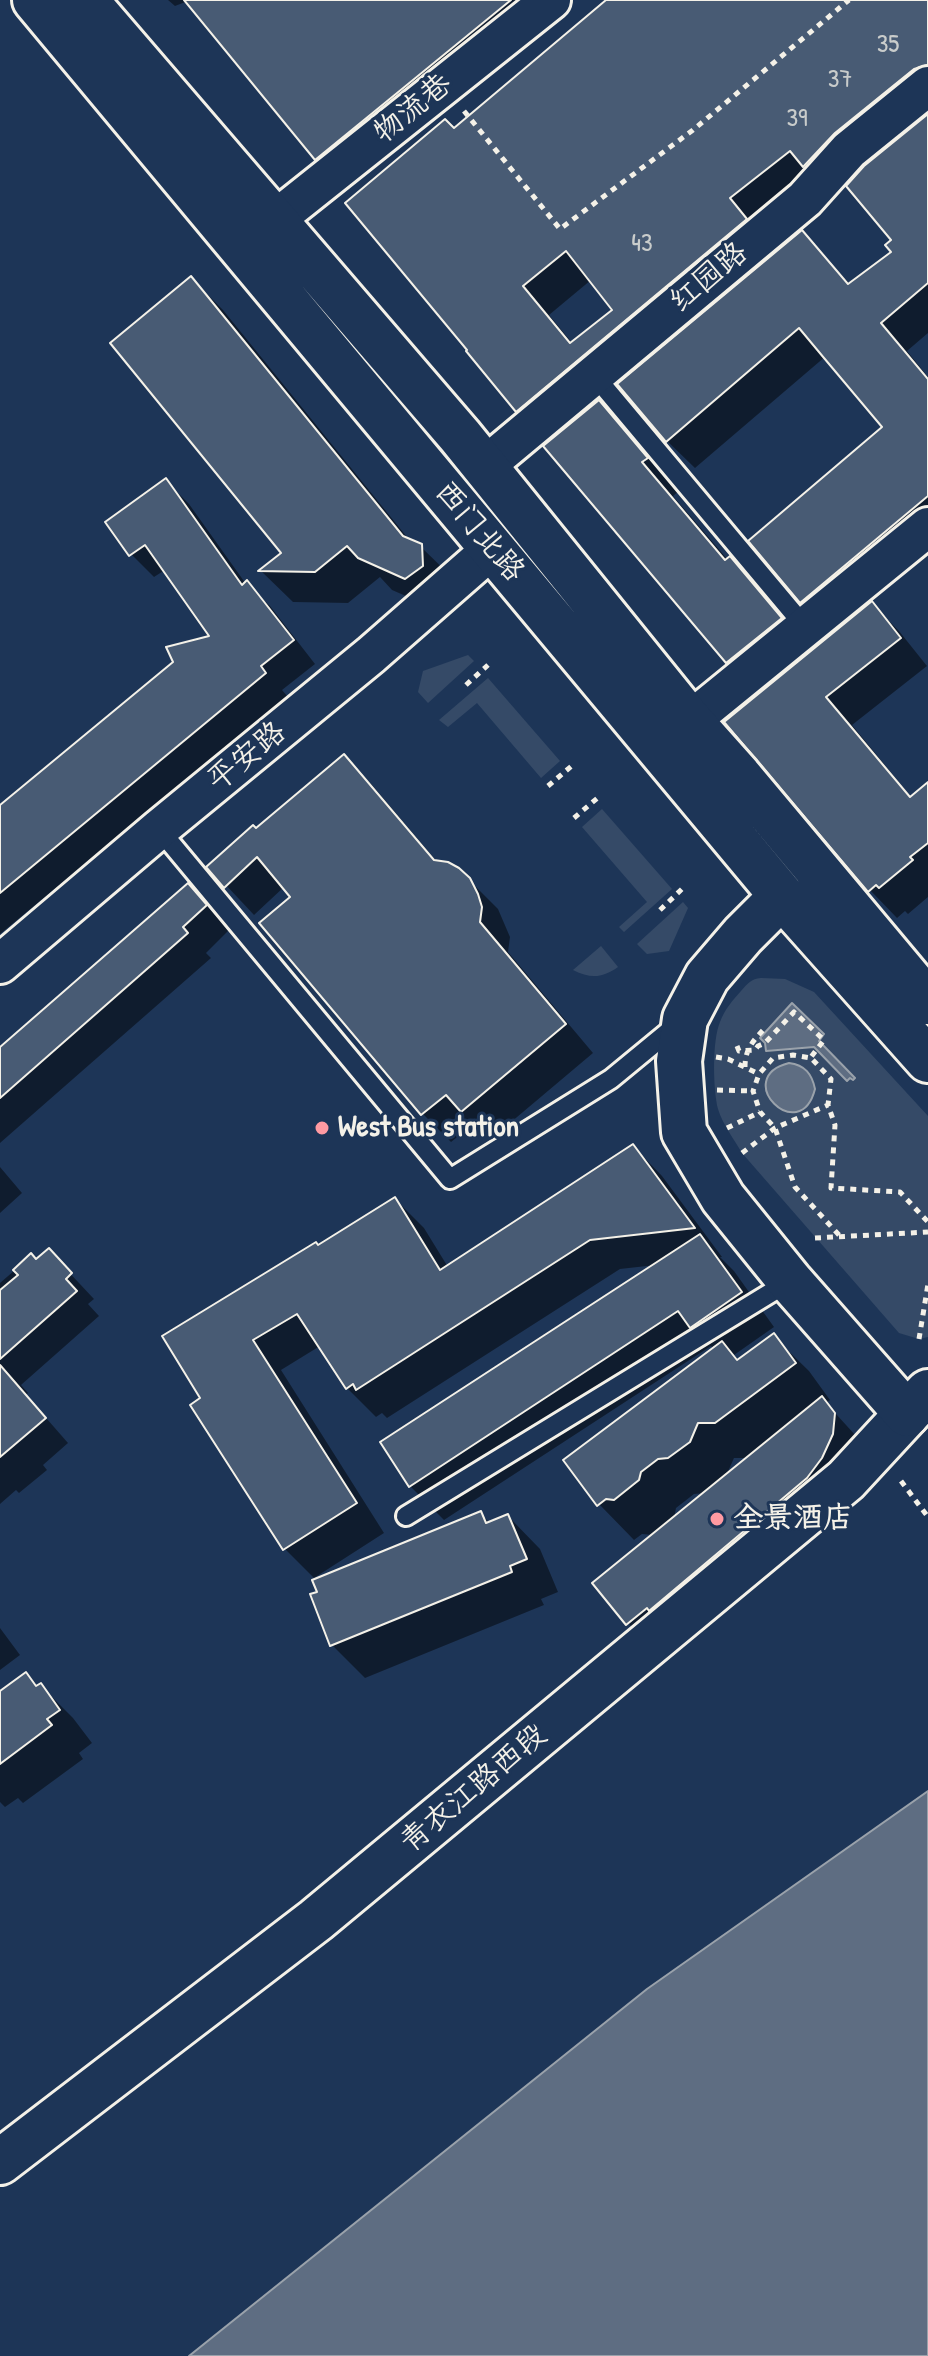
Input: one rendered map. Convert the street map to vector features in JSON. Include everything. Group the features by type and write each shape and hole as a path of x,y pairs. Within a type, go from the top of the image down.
{"main road":[{"name":"西门北路","path":"35,0 782,896 928,1060"},
{"name":"西门北路","path":"85,0 485,466 690,721 928,1002"},
{"path":"782,896 707,977 685,1019 679,1061 684,1132 723,1198 790,1281 918,1403"},
{"name":"青衣江路西段","path":"0,2162 316,1920 846,1480 918,1403"}],"street":[{"name":"物流巷","path":"276,219 551,0"},
{"name":"红园路","path":"485,466 805,199 849,150 928,86"},
{"path":"690,721 928,527"},
{"name":"平安路","path":"0,964 371,655 492,549"}],"lane":[{"path":"594,375 806,628"},
{"path":"159,829 450,1179 611,1079 685,1019"},
{"path":"406,1516 790,1281"}],"path":[{"path":"443,86 560,229 693,130 849,0"},
{"path":"466,685 488,665"},
{"path":"548,786 574,764"},
{"path":"574,818 601,795"},
{"path":"660,910 682,889"},
{"path":"737,1046 739,1051 755,1050 794,1012 824,1040 811,1058"},
{"path":"745,1067 750,1044 765,1028"},
{"path":"839,1235 795,1187 775,1128 760,1112 753,1091 759,1074 773,1058 793,1055 811,1058 831,1079 828,1105 835,1125 831,1188 900,1192 928,1222"},
{"path":"715,1057 728,1059 759,1074"},
{"path":"716,1090 753,1091"},
{"path":"742,1153 775,1128 828,1105"},
{"path":"727,1128 760,1112"},
{"path":"815,1238 928,1232"},
{"path":"919,1339 928,1284"},
{"path":"901,1481 928,1517"}],"shaded area":[{"path":"468,655 474,661 428,703 418,692 423,671"},
{"path":"488,678 560,761 541,778 477,703 448,727 439,720"},
{"path":"602,809 672,889 624,932 619,927 647,902 582,827"},
{"path":"683,902 688,908 669,951 647,954 637,944"},
{"path":"601,946 618,967 596,976 573,970"},
{"path":"761,978 785,979 814,992 928,1116 928,1337 919,1339 899,1333 742,1153 723,1121 716,1100 714,1078 717,1030 735,998 750,982"},
{"path":"792,1003 824,1034 819,1041 855,1078 853,1080 850,1078 847,1081 814,1047 766,1051 765,1043 760,1038"},
{"path":"789,1063 807,1071 815,1089 807,1105 796,1112 785,1111 774,1104 767,1093 766,1082 773,1071"},
{"path":"928,1791 928,2356 189,2356 647,1989"}],"building":[{"path":"184,0 511,0 315,160"},
{"path":"606,0 928,0 928,65 914,69 835,133 803,167 790,151 730,198 747,219 516,412 345,203 445,119 454,128","holes":["566,251 612,310 570,343 523,286"]},
{"path":"928,114 928,283 881,323 928,379 928,496 800,603 748,541 882,427 799,328 666,442 617,384 802,230 848,284 891,252 885,245 891,240 846,186 864,166"},
{"path":"191,276 403,536 422,544 423,566 405,579 358,558 347,546 315,572 258,571 281,553 110,343"},
{"path":"599,400 648,458 642,462 725,560 730,556 782,618 726,663 543,446"},
{"path":"166,478 242,585 247,580 294,640 261,666 266,673 0,893 0,805 173,662 166,647 209,636 145,545 129,556 105,522"},
{"path":"872,601 901,638 826,697 910,797 928,782 928,843 879,888 876,885 868,892 724,722"},
{"path":"344,754 434,860 448,862 470,878 482,907 480,922 566,1024 461,1112 446,1095 421,1115 259,923 290,897 257,857 224,888 206,867 253,825 256,828"},
{"path":"188,883 207,905 183,927 188,933 0,1098 0,1047"},
{"path":"633,1144 695,1228 590,1240 356,1390 353,1384 346,1389 297,1314 253,1340 357,1503 283,1550 190,1405 200,1398 162,1336 395,1197 440,1270"},
{"path":"700,1234 742,1292 690,1328 678,1311 409,1487 380,1442"},
{"path":"49,1248 72,1273 66,1279 77,1291 0,1359 0,1290 18,1275 13,1270 31,1253 36,1259"},
{"path":"774,1333 796,1363 715,1423 698,1423 690,1442 668,1458 658,1459 641,1472 639,1480 614,1500 606,1499 597,1506 563,1460 722,1341 737,1360"},
{"path":"0,1365 46,1418 0,1457"},
{"name":"全景酒店","path":"822,1396 835,1413 833,1434 822,1458 807,1478 649,1611 647,1608 626,1625 592,1583"},
{"path":"481,1511 486,1523 508,1514 527,1559 510,1566 512,1572 330,1646 310,1594 317,1592 312,1580"},
{"path":"26,1672 36,1686 41,1683 60,1710 47,1719 52,1725 0,1764 0,1691"}],"place":[{"name":"West Bus station","path":"322,1128"},
{"name":"全景酒店","path":"717,1519"}]}
